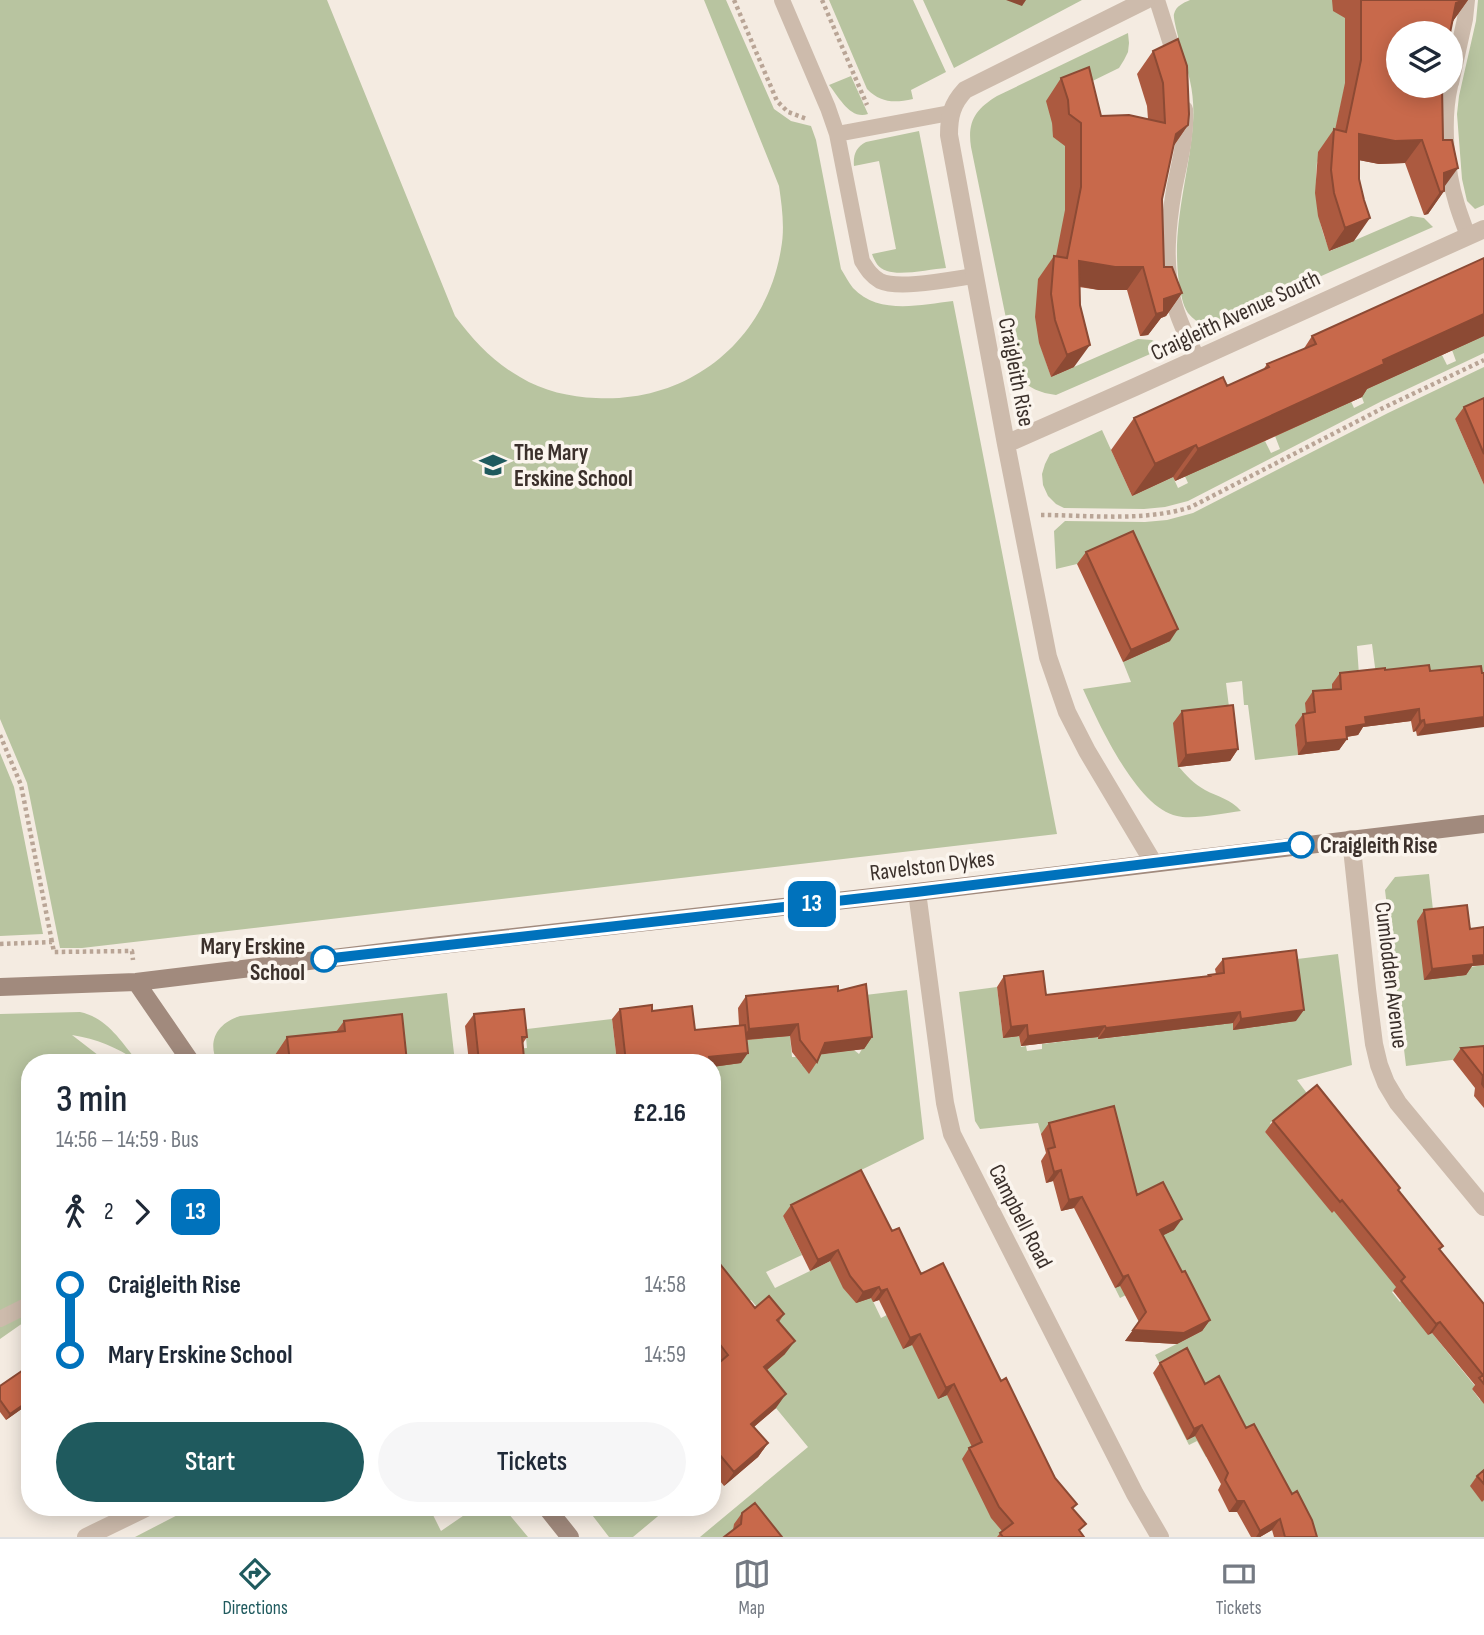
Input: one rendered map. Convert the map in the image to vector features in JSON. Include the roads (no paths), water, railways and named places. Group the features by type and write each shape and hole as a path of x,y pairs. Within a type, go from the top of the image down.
{"street":[{"path":"950,113 958,97 975,84 1146,0"},
{"name":"Craigleith Rise","path":"950,113 950,146 1048,657 1060,694 1087,751 1153,862"},
{"name":"Craigleith Avenue South","path":"1006,444 1476,232"},
{"name":"Ravelston Dykes","path":"0,987 136,982 1484,824"},
{"name":"Cumlodden Avenue","path":"1351,839 1367,989 1379,1065 1398,1103 1484,1207"},
{"name":"Campbell Road","path":"916,892 945,1103 952,1134 1135,1494 1160,1537"},
{"path":"136,982 186,1054"},
{"path":"86,1537 129,1516"},
{"path":"553,1516 570,1537"}],"lane":[{"path":"782,0 838,134 862,261 869,272 877,280 886,283 928,282 974,276"},
{"path":"1157,0 1170,37 1182,87 1185,116 1183,144 1170,213 1169,275 1182,326 1198,359"},
{"path":"1463,28 1467,0"},
{"path":"1448,98 1448,160 1456,204 1476,232"},
{"path":"838,134 950,113"},
{"path":"0,1319 21,1308"}],"place":[{"name":"The Mary Erskine School","path":"493,465"},
{"name":"Craigleith Rise","path":"1301,845"},
{"name":"Mary Erskine School","path":"324,959"}]}
